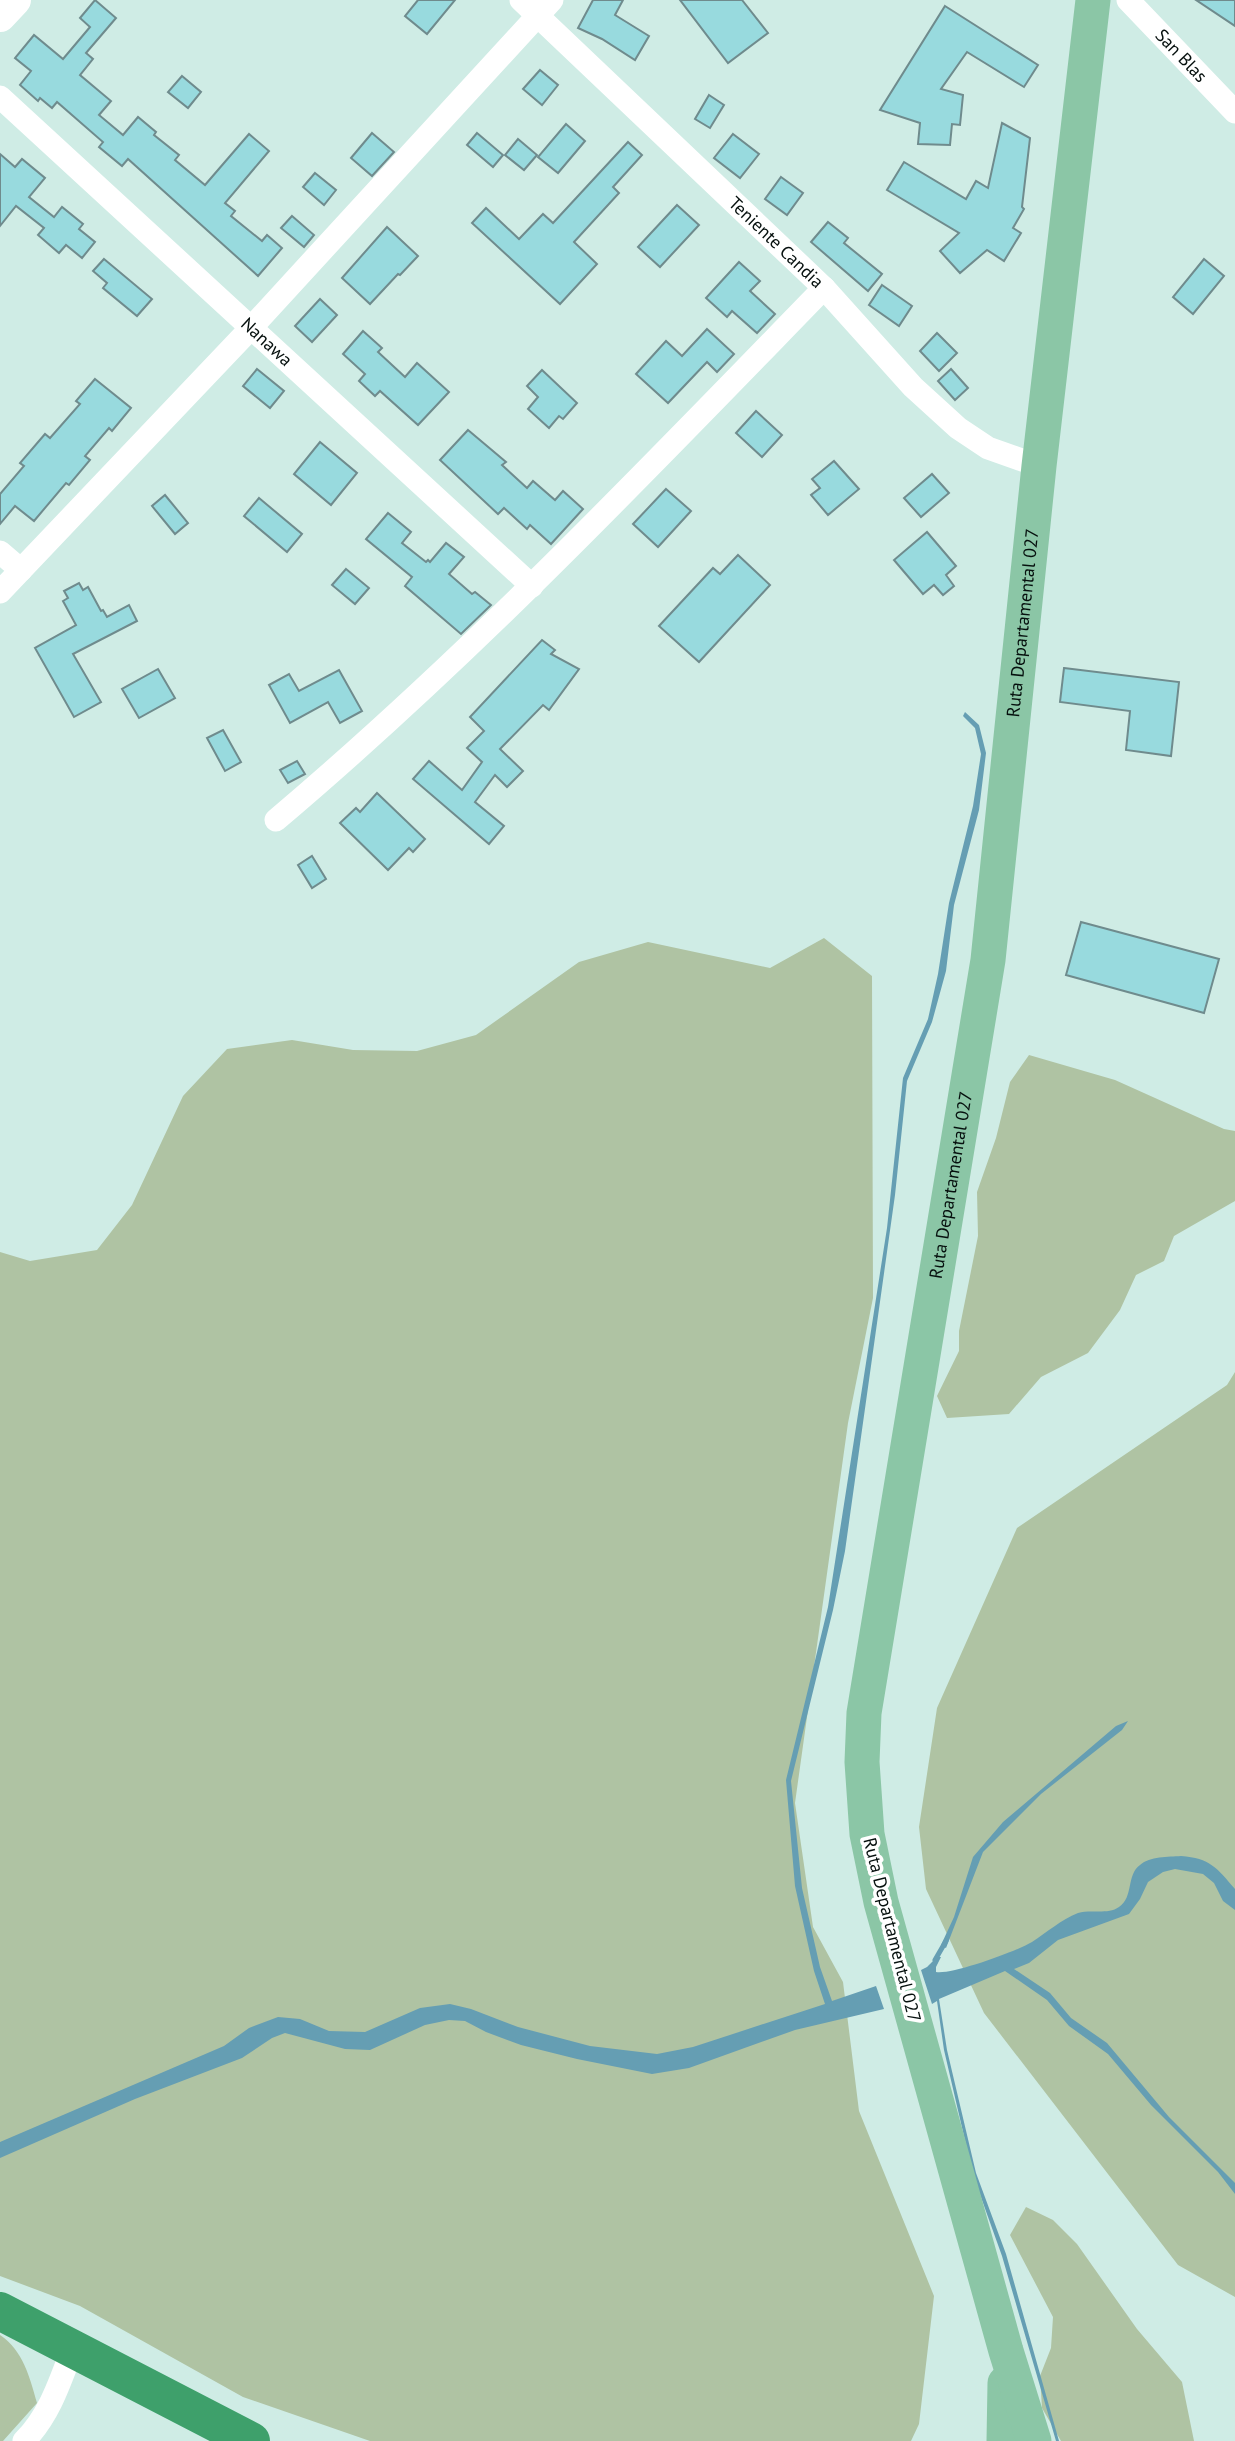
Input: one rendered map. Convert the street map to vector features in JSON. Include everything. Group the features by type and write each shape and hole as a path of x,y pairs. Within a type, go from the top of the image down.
{"highway":[{"path":"0,2311 251,2441"}],"main road":[{"name":"Ruta Departamental 027","path":"1034,2441 1006,2351 896,1958 867,1833 862,1762 864,1713 988,960 1039,466 1093,0"},
{"name":"Ruta Departamental 027","path":"1004,2441 1006,2351"}],"street":[{"path":"0,16 15,0"},
{"name":"San Blas","path":"1128,0 1235,111"},
{"path":"0,592 250,329 537,5"},
{"name":"Teniente Candia","path":"537,5 824,288 913,387 958,428 988,448 1039,466"},
{"name":"Nanawa","path":"0,97 532,586"},
{"path":"276,820 386,726 532,586 824,288"},
{"path":"0,552 20,570"},
{"path":"24,2441 38,2428 72,2350"}],"green space":[{"path":"824,938 872,976 873,1298 848,1423 795,1803 813,1927 843,1982 859,2111 934,2296 919,2424 911,2441 370,2441 243,2397 80,2306 0,2276 0,1252 30,1261 97,1250 132,1205 183,1096 227,1049 292,1040 353,1050 417,1051 476,1035 579,962 648,942 770,968"},
{"path":"1029,1055 1115,1080 1224,1129 1235,1131 1235,1201 1174,1236 1164,1261 1136,1275 1120,1310 1088,1353 1041,1377 1009,1414 947,1418 937,1396 959,1351 959,1331 978,1236 977,1192 996,1138 1010,1082"},
{"path":"1235,1372 1235,2297 1178,2265 984,2013 926,1889 919,1827 937,1708 1017,1528 1227,1385"},
{"path":"1026,2207 1053,2220 1077,2244 1137,2329 1182,2382 1194,2441 1061,2441 1042,2408 1040,2376 1051,2348 1053,2317 1010,2235"},
{"path":"0,2335 20,2357 37,2403 3,2441 0,2441"}],"water":[{"path":"965,712 979,725 986,753 979,810 954,905 946,971 932,1022 907,1081 895,1195 845,1551 791,1781 802,1888 820,1967 832,2001 876,1986 884,2009 795,2030 689,2068 652,2074 521,2045 465,2021 449,2020 425,2025 370,2050 345,2049 285,2033 272,2038 242,2058 135,2099 0,2158 0,2142 224,2046 249,2028 278,2017 300,2019 329,2031 365,2032 420,2008 450,2004 518,2027 590,2046 657,2054 693,2047 825,2004 814,1971 795,1886 786,1780 828,1607 887,1228 903,1078 928,1019 949,903 973,806 981,754 975,728 963,716"},
{"path":"1128,1721 1122,1730 1041,1794 983,1852 946,1948 941,1945 954,1917 973,1857 1003,1822 1116,1726"},
{"path":"1181,1856 1199,1859 1218,1870 1235,1889 1235,1910 1223,1901 1214,1883 1203,1874 1175,1869 1163,1872 1148,1882 1129,1914 1058,1940 1029,1963 1014,1969 1050,1993 1071,2018 1107,2043 1169,2117 1235,2183 1235,2194 1218,2172 1151,2105 1108,2054 1069,2026 1047,2000 1005,1971 939,1999 947,2050 976,2173 1006,2254 1059,2441 1056,2441 1002,2256 973,2175 944,2050 937,2001 932,2004 921,1970 937,1957 941,1957 936,1972 969,1966 1024,1946 1078,1913 1115,1909 1127,1898 1133,1874 1140,1865 1154,1858"}],"building":[{"path":"95,0 116,18 86,53 93,59 80,75 111,101 99,115 123,135 138,117 156,132 154,135 179,155 175,160 205,185 249,134 269,151 225,203 235,211 231,216 262,241 267,235 282,248 258,276 128,159 122,166 99,147 103,142 57,102 52,108 40,98 38,101 20,85 31,71 15,58 34,35 63,59 90,27 80,18"},
{"path":"418,0 455,0 427,34 405,16"},
{"path":"593,0 623,0 615,15 649,36 635,60 602,39 578,28"},
{"path":"680,0 742,0 768,33 728,63"},
{"path":"1196,0 1235,0 1235,26"},
{"path":"945,6 1038,65 1024,87 967,52 941,89 963,95 960,125 952,124 950,145 918,144 920,123 880,110"},
{"path":"540,70 558,85 542,105 523,89"},
{"path":"182,76 201,92 188,108 168,92"},
{"path":"709,95 724,105 710,128 695,119"},
{"path":"1002,123 1030,138 1022,207 1024,209 1013,228 1021,233 1004,261 987,250 960,273 940,251 959,233 887,190 904,162 966,199 976,181 988,188"},
{"path":"566,124 585,141 558,173 538,157"},
{"path":"372,133 394,152 372,176 351,158"},
{"path":"477,133 503,155 493,167 467,145"},
{"path":"733,134 759,154 740,178 714,158"},
{"path":"518,139 537,155 524,170 505,155"},
{"path":"628,142 642,155 613,187 619,193 574,242 597,264 560,304 472,223 486,208 519,239 543,214 553,223"},
{"path":"0,154 15,167 22,159 45,178 29,197 54,217 62,207 83,224 79,229 95,242 82,258 66,245 59,253 38,235 44,228 16,206 0,226"},
{"path":"315,173 336,190 324,205 303,187"},
{"path":"781,177 803,193 787,215 765,199"},
{"path":"677,205 699,225 660,267 638,247"},
{"path":"292,216 314,235 304,247 281,228"},
{"path":"828,222 848,238 844,243 882,274 868,291 811,242"},
{"path":"387,227 418,256 370,304 342,278"},
{"path":"104,259 152,299 137,316 103,288 107,283 93,271"},
{"path":"1204,259 1224,276 1193,314 1173,297"},
{"path":"739,262 760,281 750,291 775,314 757,333 732,311 727,317 706,298"},
{"path":"882,285 912,306 899,326 869,305"},
{"path":"320,299 337,315 312,342 295,326"},
{"path":"707,329 734,354 717,372 707,362 668,403 636,374 666,341 682,356"},
{"path":"363,331 382,348 378,352 405,377 417,363 449,392 418,425 380,391 375,396 359,381 365,374 343,354"},
{"path":"937,333 957,353 939,371 920,351"},
{"path":"257,369 284,391 270,408 243,386"},
{"path":"951,369 968,388 955,400 938,381"},
{"path":"542,370 577,403 563,419 559,416 549,428 528,409 538,397 527,386"},
{"path":"95,379 131,408 112,431 109,428 85,456 90,460 69,485 66,483 34,521 15,506 0,524 0,494 24,466 20,463 45,434 50,438 80,404 76,401"},
{"path":"756,411 782,435 762,457 736,433"},
{"path":"468,430 506,462 502,465 527,488 533,481 555,500 563,491 583,509 551,544 530,525 527,529 504,508 498,514 440,460"},
{"path":"320,442 357,473 331,505 294,474"},
{"path":"834,461 859,489 828,515 811,495 820,488 812,479"},
{"path":"932,474 949,493 921,517 904,498"},
{"path":"666,489 691,511 658,547 633,524"},
{"path":"165,495 188,523 175,534 152,506"},
{"path":"259,498 302,534 287,552 244,516"},
{"path":"388,513 411,532 402,543 426,562 430,562 446,543 464,557 449,574 472,594 475,592 491,605 461,634 405,586 412,577 366,539"},
{"path":"927,532 956,566 946,575 954,586 943,595 934,585 923,594 894,560"},
{"path":"738,555 770,585 699,662 659,626 713,568 720,574"},
{"path":"346,569 369,588 355,604 332,585"},
{"path":"79,583 83,590 88,587 107,617 129,605 137,621 73,654 101,702 74,717 35,648 76,625 63,601 68,598 64,591"},
{"path":"542,640 555,650 551,654 579,669 549,710 543,705 500,749 523,771 507,787 495,775 475,802 504,826 489,844 413,779 429,761 462,790 482,762 467,748 484,731 470,717"},
{"path":"1064,668 1179,682 1171,756 1126,750 1130,711 1060,702"},
{"path":"158,669 175,698 139,718 122,689"},
{"path":"339,670 362,711 340,723 328,702 290,723 269,685 289,674 299,691"},
{"path":"223,730 241,762 225,771 207,738"},
{"path":"297,761 305,774 288,783 280,770"},
{"path":"377,793 425,839 413,852 409,848 388,870 340,823 356,808 360,812"},
{"path":"312,856 326,879 312,888 298,865"},
{"path":"1081,922 1219,959 1204,1013 1066,975"}],"waterway":[{"path":"935,1960 946,1941"}]}
